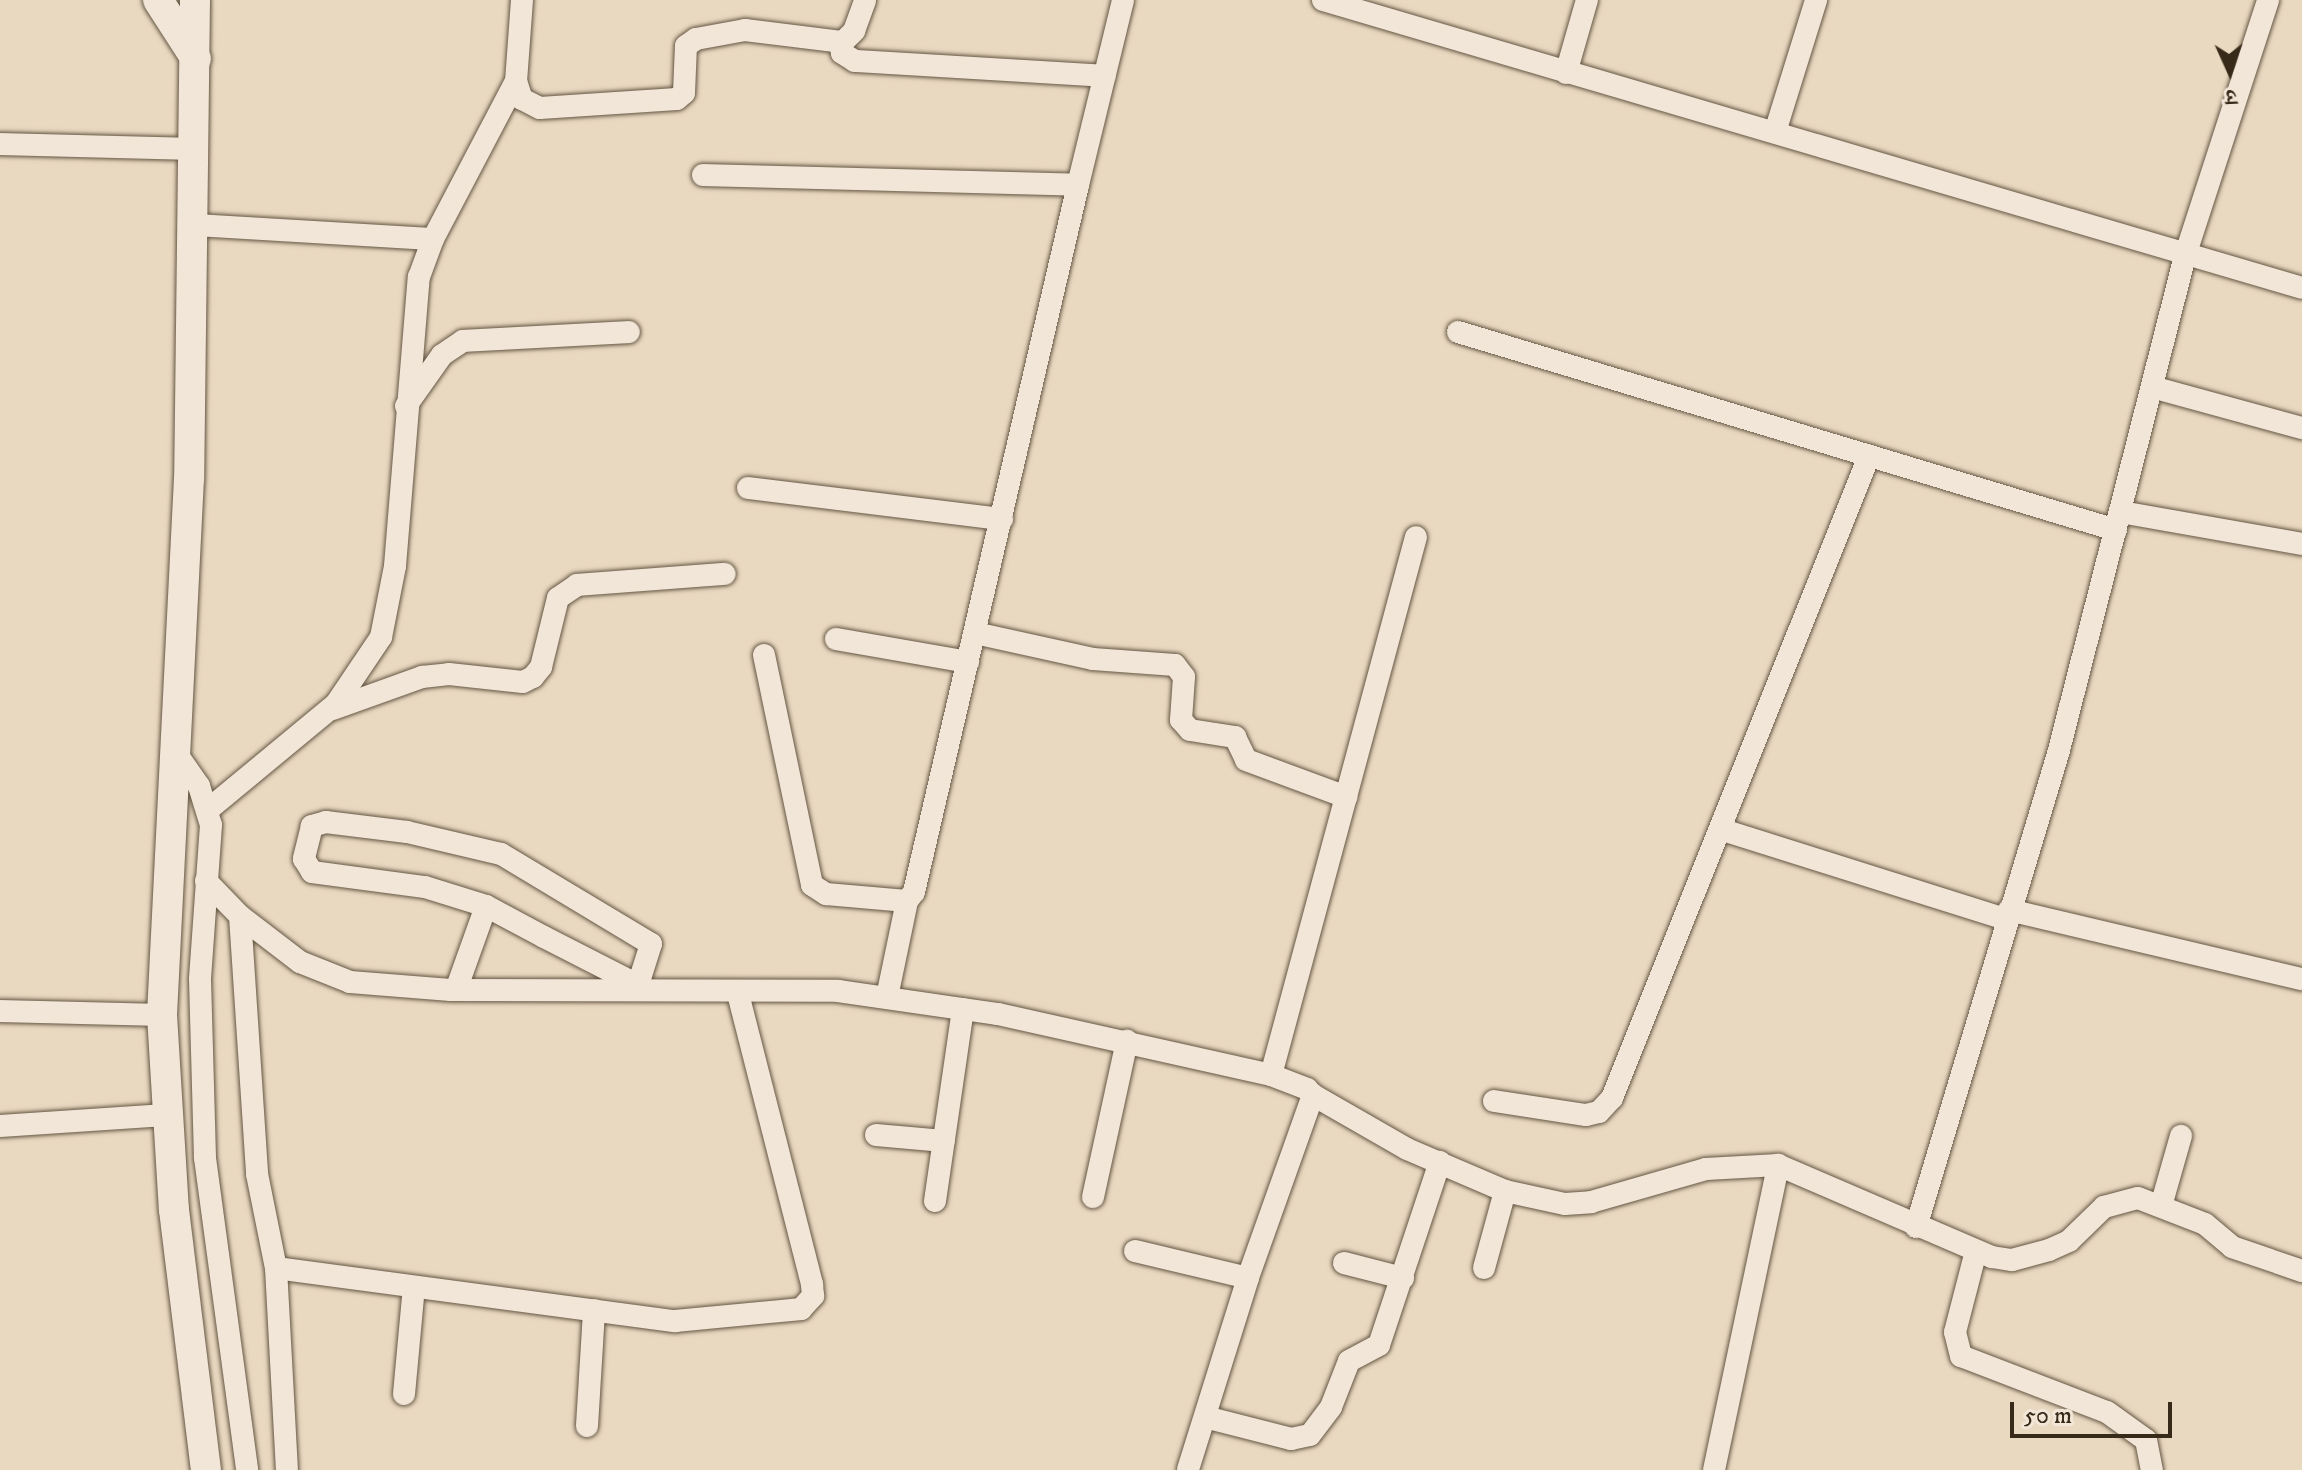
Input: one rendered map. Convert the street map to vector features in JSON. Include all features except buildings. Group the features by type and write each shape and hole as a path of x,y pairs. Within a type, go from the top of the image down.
{"street":[{"path":"158,0 196,59"},
{"path":"195,0 189,478 162,1015 166,1115 206,1470"},
{"path":"522,0 516,81 522,99 540,108 670,101 683,95 683,56 686,46 696,39 745,30 840,42 854,31 865,0"},
{"path":"887,997 907,901 914,892 1123,0"},
{"path":"1323,0 2302,288"},
{"path":"1566,73 1587,0"},
{"path":"1775,132 1816,0"},
{"path":"1916,1227 2007,914 2059,750 2185,256 2268,0"},
{"path":"840,42 842,53 855,61 1105,76"},
{"path":"209,809 325,712 381,637 395,566 415,296 433,239 516,81"},
{"path":"0,144 194,149"},
{"path":"703,175 1078,185"},
{"path":"194,225 433,239"},
{"path":"406,407 442,355 463,341 629,332"},
{"path":"1458,332 1869,456 2119,521 2302,544"},
{"path":"2152,387 2302,428"},
{"path":"1494,1101 1586,1115 1606,1107 1723,830 1869,456"},
{"path":"748,488 1002,519"},
{"path":"1271,1075 1416,537"},
{"path":"325,712 422,677 449,674 523,682 533,677 541,667 558,598 577,585 725,574"},
{"path":"975,633 1093,659 1175,665 1184,677 1181,720 1190,730 1235,737 1246,760 1346,797"},
{"path":"836,639 968,662"},
{"path":"764,655 812,885 826,894 907,901"},
{"path":"174,750 209,809 200,979 205,1158 247,1470"},
{"path":"326,822 407,832 501,854 651,944 646,989 486,906 425,887 312,872 304,859 312,826 326,822"},
{"path":"1723,830 2007,914 2302,979"},
{"path":"206,881 240,916 324,974 382,987 456,990 646,989 738,994 828,991 887,997 1127,1041 1271,1075 1313,1095 1371,1131 1505,1191 1565,1204 1591,1202 1706,1169 1778,1165 1916,1227 1976,1251 2012,1260 2030,1257 2069,1241 2113,1202 2138,1198 2205,1224 2232,1247 2302,1271"},
{"path":"456,990 486,906"},
{"path":"240,916 257,1174 276,1268 287,1470"},
{"path":"276,1268 700,1321 801,1309 813,1296 738,994"},
{"path":"935,1201 963,1009"},
{"path":"0,1011 162,1015"},
{"path":"1093,1197 1127,1041"},
{"path":"1188,1470 1248,1278 1313,1095"},
{"path":"0,1126 166,1115"},
{"path":"876,1135 944,1141"},
{"path":"2161,1206 2181,1136"},
{"path":"1205,1417 1291,1439 1310,1435 1331,1407 1349,1361 1379,1345 1440,1162"},
{"path":"1714,1470 1778,1165"},
{"path":"1484,1268 1505,1191"},
{"path":"1135,1251 1248,1278"},
{"path":"1976,1251 1955,1332 1961,1356 2107,1412 2146,1440 2152,1470"},
{"path":"1344,1263 1403,1278"},
{"path":"404,1394 414,1287"},
{"path":"587,1426 594,1310"}]}
